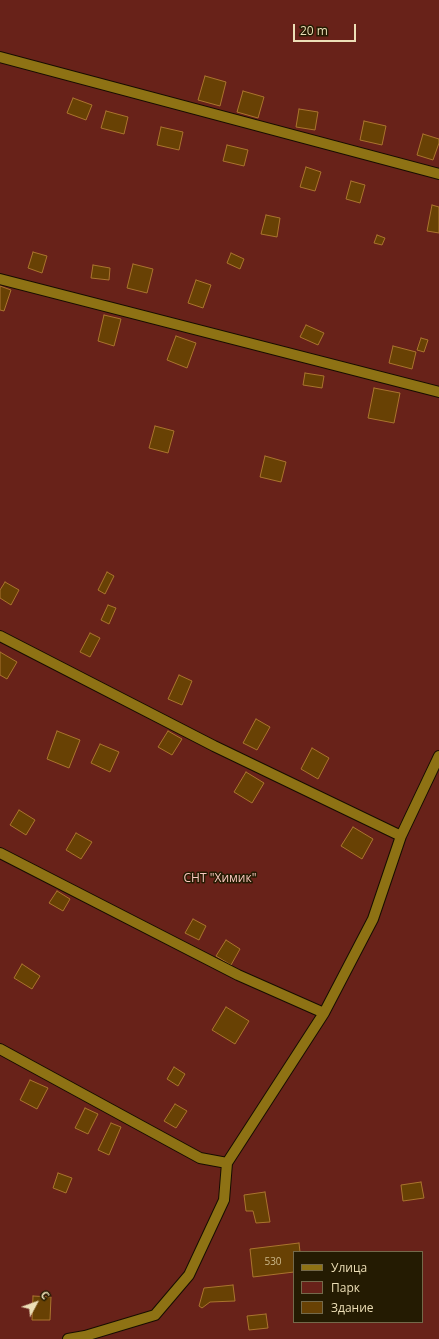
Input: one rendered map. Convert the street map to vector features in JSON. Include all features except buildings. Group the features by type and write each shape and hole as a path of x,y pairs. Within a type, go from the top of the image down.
{"street":[{"path":"0,56 439,174"},
{"path":"0,278 439,392"},
{"path":"0,636 214,746 401,836"},
{"path":"68,1339 85,1336 155,1314 189,1275 224,1200 227,1163 324,1013 373,919 401,836 439,756"},
{"path":"0,853 238,975 324,1013"},
{"path":"0,1049 200,1158 227,1163"}],"green space":[{"name":"СНТ \"Химик\"","path":"0,0 439,0 439,1339 0,1339"}]}
